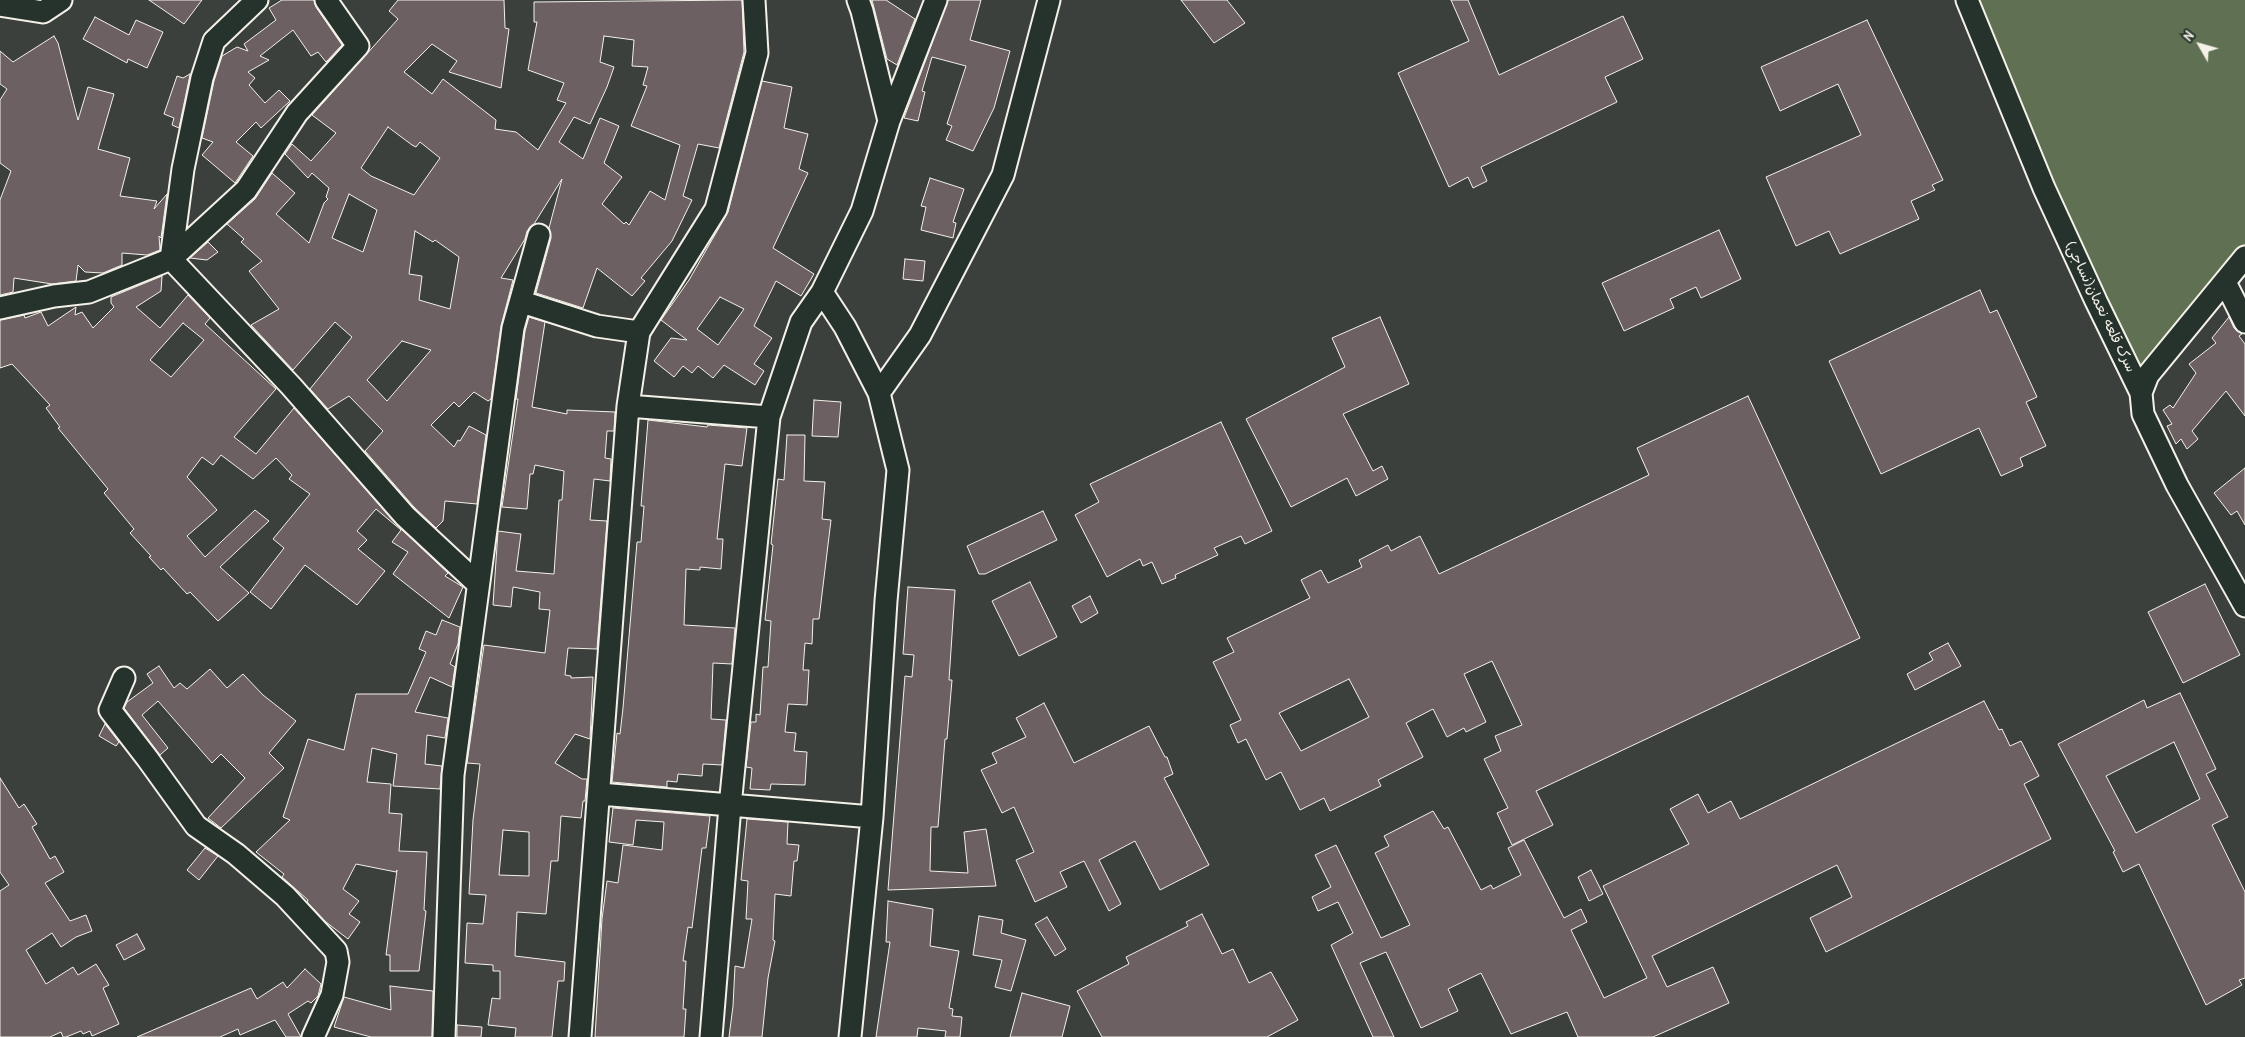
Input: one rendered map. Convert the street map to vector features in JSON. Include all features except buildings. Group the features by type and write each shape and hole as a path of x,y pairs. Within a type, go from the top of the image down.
{"street":[{"path":"0,5 41,6 61,0"},
{"path":"171,260 183,169 202,78 214,41 257,0"},
{"path":"0,308 54,296 89,292 171,260 246,190 297,113 358,46 326,0"},
{"path":"580,1037 600,794 628,406 639,332 666,285 716,209 757,53 754,0"},
{"path":"858,0 889,120"},
{"path":"711,1037 730,806 769,417 800,322 822,292 862,211 889,120 936,0"},
{"path":"879,393 920,335 1003,175 1049,0"},
{"name":"سرک قلعه نعمان(نساجی)","path":"1968,0 2044,188 2141,393 2143,414 2173,476 2245,606"},
{"path":"444,1037 453,776 513,328 522,302 539,235"},
{"path":"2141,393 2148,375 2245,257"},
{"path":"171,260 291,386 405,516 478,584"},
{"path":"2226,282 2245,322"},
{"path":"822,292 845,327 879,393 898,470 886,601 872,817 850,1037"},
{"path":"522,302 597,326 639,332"},
{"path":"628,406 769,417"},
{"path":"124,678 110,710 196,826 236,854 285,896 336,951 338,962 332,995 313,1037"},
{"path":"600,794 872,817"}],"green space":[{"path":"1967,0 2245,0 2245,257 2141,393"}]}
